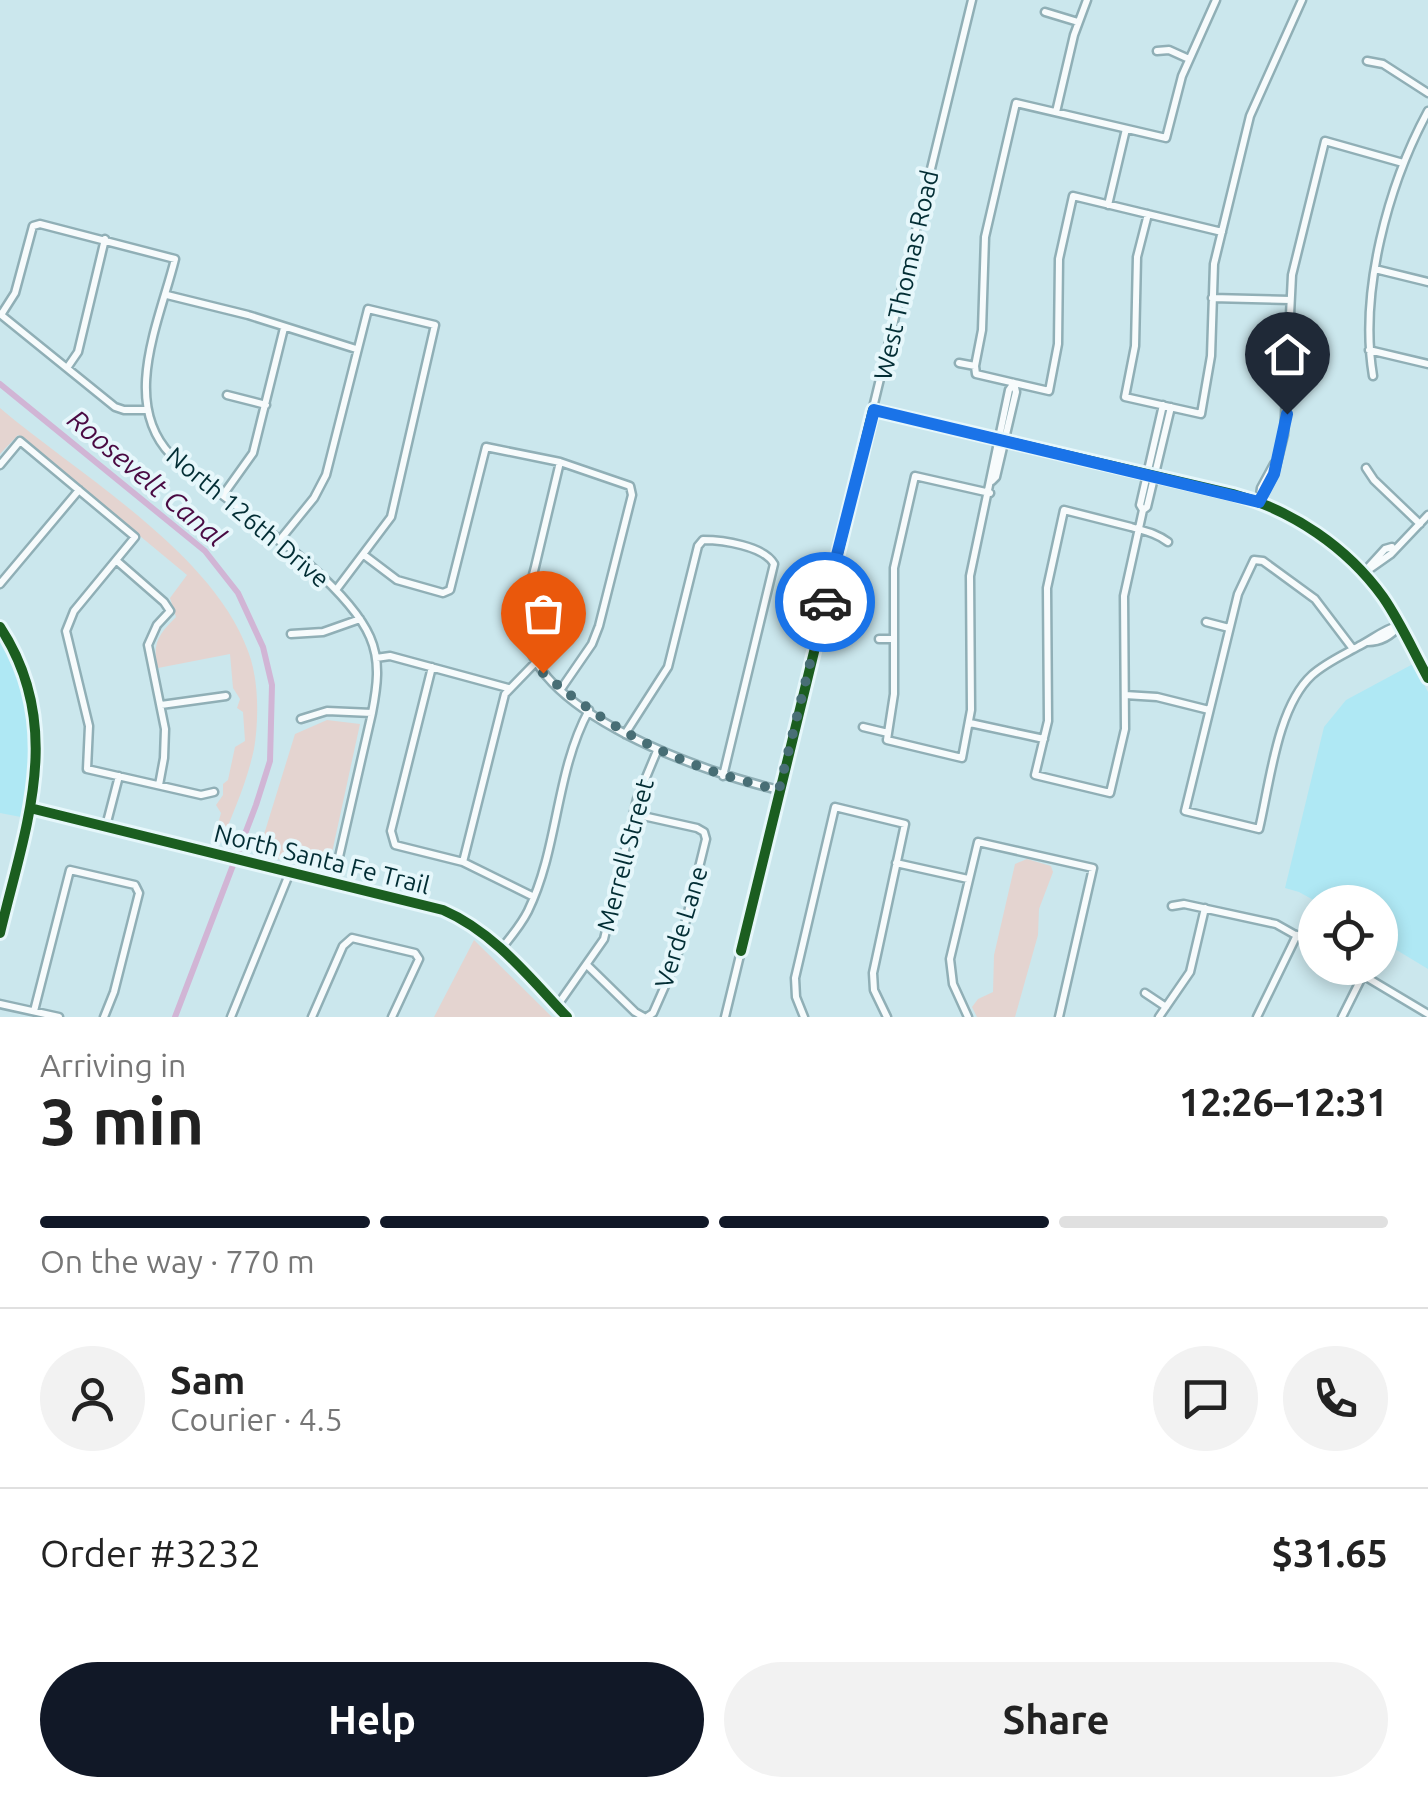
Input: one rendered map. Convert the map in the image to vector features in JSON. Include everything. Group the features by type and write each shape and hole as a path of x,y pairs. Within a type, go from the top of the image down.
{"street":[{"name":"West Thomas Road","path":"725,1017 972,0"},
{"path":"1056,112 1086,0"},
{"path":"1216,0 1179,85 1166,138 1016,103 984,236 976,374 1049,390 1058,344 1060,251 1073,196 1222,232"},
{"path":"1148,214 1137,257 1134,346 1125,397 1201,414 1210,372 1212,298 1222,232 1252,108 1302,0"},
{"path":"1045,12 1078,22"},
{"path":"1157,51 1168,50 1189,59"},
{"path":"1367,61 1382,64 1428,93"},
{"path":"1374,376 1369,350 1375,269 1403,163 1428,111"},
{"path":"1108,205 1126,129"},
{"path":"1259,502 1261,488 1275,462 1287,414 1294,265 1324,141 1403,163"},
{"path":"40,224 105,239 176,258 150,359 146,410 116,407 1,314 15,293 33,226 40,224"},
{"path":"67,368 78,352 105,239"},
{"path":"1375,269 1428,282"},
{"path":"166,295 356,349"},
{"path":"1212,298 1290,300"},
{"path":"279,542 314,498 326,475 368,310 435,326 396,500 382,532 336,590"},
{"path":"222,495 253,453 284,328"},
{"path":"1369,350 1428,364"},
{"path":"959,363 975,366"},
{"path":"990,493 915,476 894,568 894,708 887,740 962,758 970,723 970,576 990,493 989,476 1001,440 1009,390 1014,383"},
{"path":"227,395 266,405"},
{"path":"1167,406 1140,506 1142,510 1138,529 1124,596 1125,729 1110,793 1035,775 1048,704 1047,588 1064,510 1138,529 1157,534 1168,542"},
{"name":"North 126th Drive","path":"146,410 161,444 336,590 360,618 376,658"},
{"path":"874,410 1259,502 1311,529 1364,574 1400,625 1427,674"},
{"path":"0,465 20,440 136,537 74,610 66,631 89,726 88,769 201,796 214,792"},
{"name":"North 126th Drive","path":"364,555 397,580 443,593 450,590 486,447 560,462"},
{"path":"561,688 592,644 599,626 632,495 630,486 560,462 525,610 528,644 543,673 561,688 589,710 657,751 723,776 779,790"},
{"path":"1366,468 1420,524"},
{"path":"0,584 80,490"},
{"path":"1364,574 1385,549 1394,547 1428,515"},
{"path":"625,734 668,667 702,540 772,558 774,564 723,776"},
{"path":"116,560 170,611 157,625 148,645 161,705 164,758 159,785"},
{"path":"1353,650 1315,599 1262,561 1254,560 1242,582 1229,628 1185,811 1259,829 1292,701 1313,674 1367,642 1374,636 1400,625"},
{"path":"291,634 323,632 360,618"},
{"path":"1206,622 1229,628"},
{"path":"0,627 22,670 38,739 36,780 0,933"},
{"path":"879,639 894,639"},
{"path":"333,882 372,713 376,658 390,656 508,688"},
{"path":"464,862 508,688 536,662"},
{"path":"432,667 392,830 394,845 464,862 534,897"},
{"path":"1125,694 1157,697 1209,710"},
{"path":"161,705 226,696"},
{"path":"501,949 534,897 569,752 589,710"},
{"path":"302,719 327,711 372,713"},
{"path":"970,723 1044,740"},
{"path":"863,728 888,733"},
{"name":"Merrell Street","path":"557,1006 588,966 608,927 642,782 657,751"},
{"path":"106,826 119,776"},
{"path":"804,1017 796,996 795,978 835,807 905,824 872,973 874,990 887,1017"},
{"name":"North Santa Fe Trail","path":"30,808 443,910 468,922 501,949 567,1017"},
{"name":"Verde Lane","path":"634,814 704,832 706,839 676,961 653,1013 645,1017"},
{"path":"968,1017 953,984 950,958 978,842 1093,868 1058,1017"},
{"path":"896,863 968,879"},
{"path":"34,1011 70,870 135,886 139,893 104,1017"},
{"path":"231,1017 290,872"},
{"path":"1172,906 1184,904 1276,924 1296,935 1257,1017"},
{"path":"1159,1017 1190,972 1205,908"},
{"path":"312,1017 347,940 352,938 415,953 419,959 392,1017"},
{"path":"588,966 645,1017"},
{"path":"1342,1017 1358,985"},
{"path":"1380,985 1428,1016"},
{"path":"1146,993 1166,1007"},
{"path":"0,1004 59,1017"}],"shaded area":[{"path":"0,408 175,548 230,615 252,662 257,725 248,773 221,843 214,838 221,813 216,805 228,780 235,747 245,741 230,654 158,668 158,639 176,617 170,598 187,575 18,435 0,454"},
{"path":"0,640 21,686 28,718 31,752 21,817 0,813"},
{"path":"1413,664 1428,692 1428,969 1398,951 1398,885 1298,885 1298,892 1285,888 1324,727 1346,700"},
{"path":"327,720 360,724 328,871 258,854 295,734"},
{"path":"1027,859 1051,866 1053,872 1039,909 1038,935 1015,1017 977,1017 972,1007 978,999 993,992 994,955 1015,864"},
{"path":"474,940 552,1017 434,1017"}],"waterway":[{"name":"Roosevelt Canal","path":"0,384 205,551 238,593 263,647 272,685 270,761 175,1017"}],"cycle path":[{"path":"741,951 873,410 1233,494 1297,520 1335,547 1369,579 1396,617 1428,678"},
{"path":"0,627 20,665 31,702 36,740 28,816 0,933"},
{"path":"30,808 443,910 495,943 567,1017"}],"way so far":[{"path":"543,673 589,710 657,751 723,776 779,790 825,602"}],"route":[{"path":"825,602 874,410 1259,502 1274,474 1287,414"}]}
